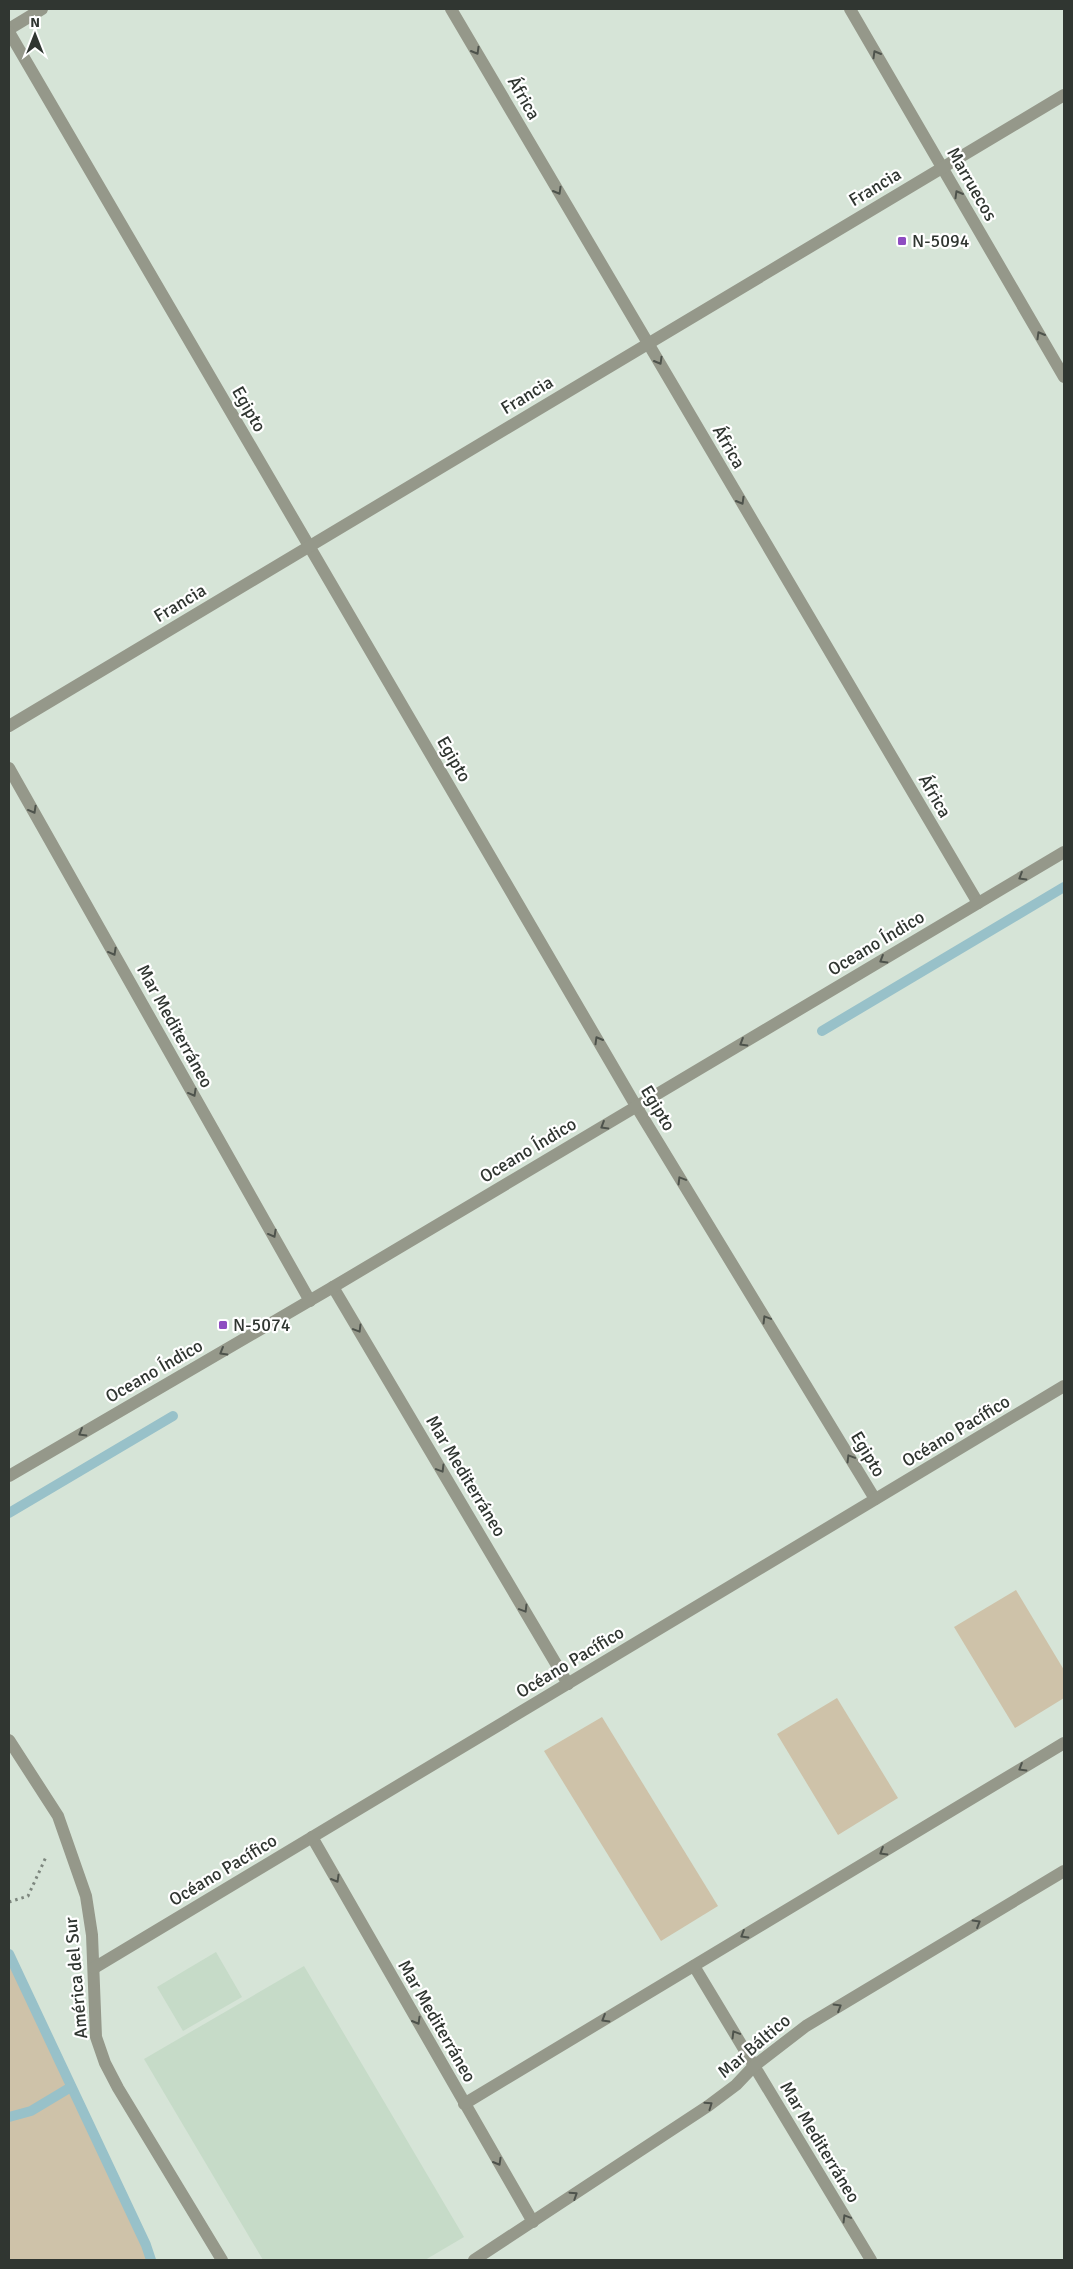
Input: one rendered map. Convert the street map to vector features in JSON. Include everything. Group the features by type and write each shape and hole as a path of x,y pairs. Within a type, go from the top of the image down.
{"street":[{"path":"9,30 42,9"},
{"name":"África","path":"452,9 978,903"},
{"name":"Marruecos","path":"850,9 1064,377"},
{"name":"Egipto","path":"9,30 636,1106 875,1499"},
{"name":"Francia","path":"9,726 1064,95"},
{"name":"Mar Mediterráneo","path":"9,768 310,1301"},
{"name":"Oceano Índico","path":"9,1476 334,1287 1064,852"},
{"name":"Mar Mediterráneo","path":"334,1287 568,1684"},
{"name":"Océano Pacífico","path":"94,1968 1064,1386"},
{"name":"América del Sur","path":"9,1740 58,1816 86,1896 92,1935 96,2037 105,2063 118,2088 222,2260"},
{"path":"464,2104 1064,1743"},
{"name":"Mar Mediterráneo","path":"312,1837 533,2222"},
{"name":"Mar Báltico","path":"474,2260 708,2106 736,2085 754,2066 806,2026 1064,1871"},
{"name":"Mar Mediterráneo","path":"694,1966 871,2260"}],"path":[{"path":"9,1902 28,1896 42,1868 58,1816"}],"shaded area":[{"path":"1016,1590 1064,1670 1064,1698 1015,1728 954,1627"},
{"path":"837,1698 898,1798 838,1835 777,1734"},
{"path":"602,1717 718,1906 661,1941 544,1751"},
{"path":"216,1952 242,1997 183,2031 157,1987"},
{"path":"9,1954 146,2245 151,2260 9,2260"},
{"path":"304,1966 464,2237 425,2260 263,2260 144,2059"}],"waterway":[{"path":"822,1031 1064,887"},
{"path":"9,1513 173,1416"},
{"path":"9,1954 146,2245 151,2260"},
{"path":"9,2117 31,2111 71,2087"}],"place":[{"name":"N-5094","path":"902,241"},
{"name":"N-5074","path":"223,1325"}]}
